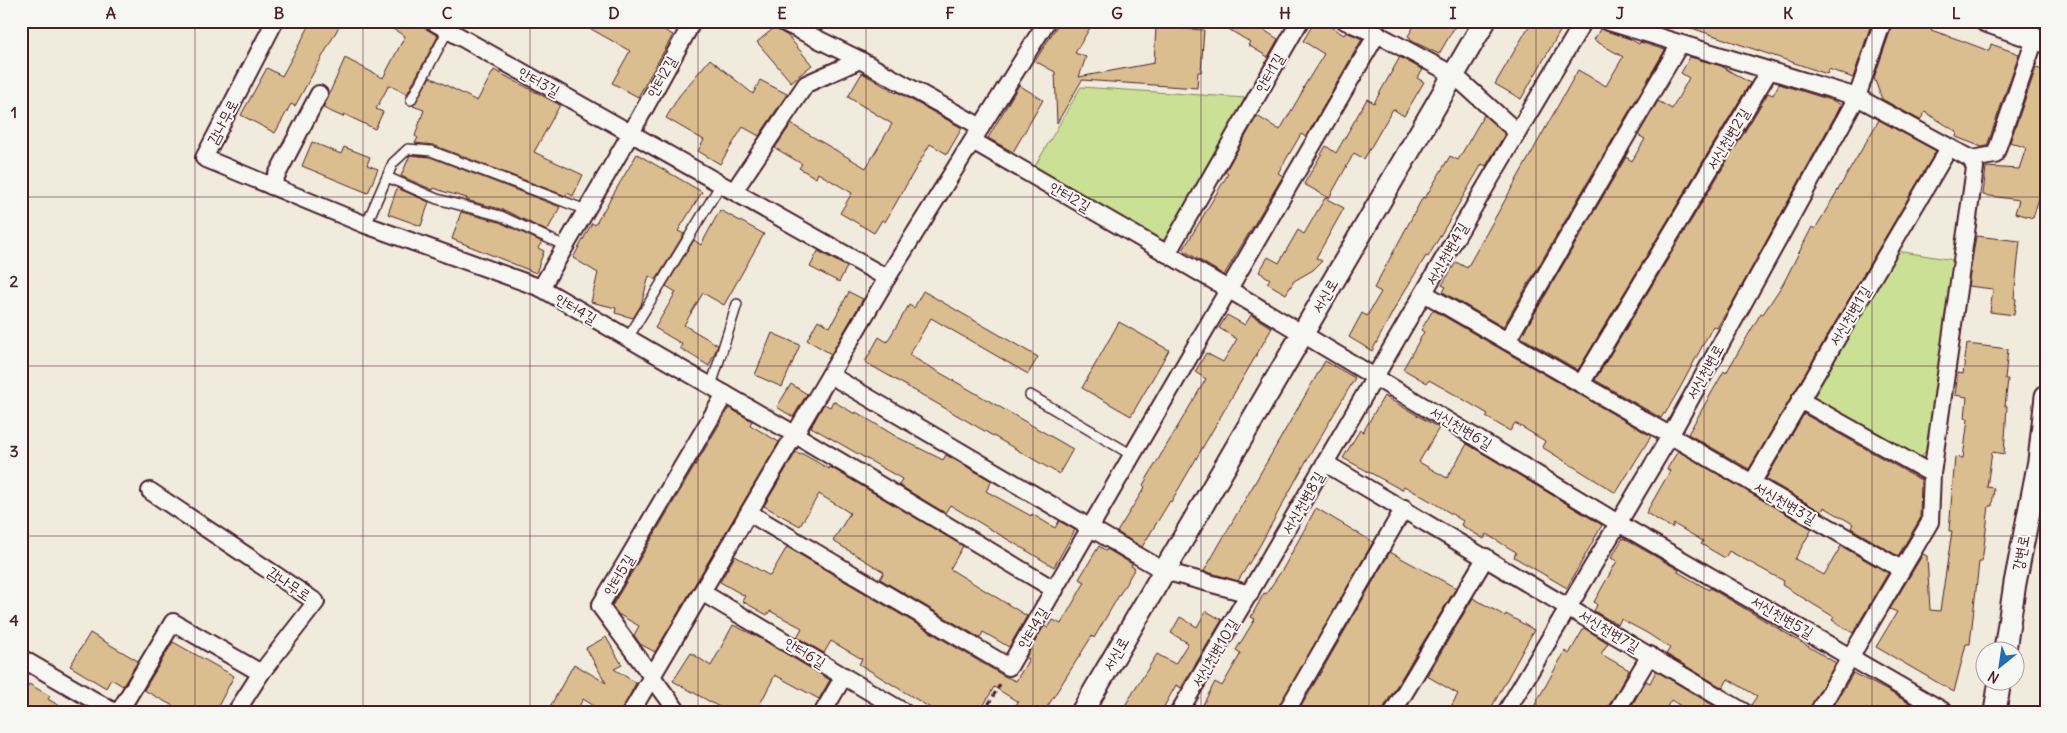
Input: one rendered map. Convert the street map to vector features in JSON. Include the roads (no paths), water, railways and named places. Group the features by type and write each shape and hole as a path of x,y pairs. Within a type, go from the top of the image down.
{"street":[{"name":"감나무로","path":"275,21 204,158 366,224 541,288"},
{"name":"안터3길","path":"432,21 888,278"},
{"name":"안터2길","path":"631,134 693,21"},
{"name":"안터2길","path":"782,21 860,60 1167,254 1303,334"},
{"path":"631,712 888,278 1047,21"},
{"name":"안터1길","path":"1167,254 1300,21"},
{"path":"1345,21 1377,34 1454,75 1517,132 1584,21"},
{"name":"서신로","path":"1082,712 1485,21"},
{"path":"1606,21 1856,97 1971,159 1995,155 2040,40 1986,21"},
{"name":"서신천변로","path":"1506,712 1670,436 1856,97 1883,21"},
{"path":"1055,590 1377,34"},
{"path":"1507,341 1680,44"},
{"path":"727,188 806,84 860,60"},
{"name":"서신천변2길","path":"1581,384 1769,71"},
{"path":"272,186 319,94"},
{"name":"서신천변4길","path":"1517,132 1424,292 1670,436"},
{"name":"안터4길","path":"631,134 541,288 796,435 1055,590 1009,667 749,513"},
{"name":"서신천변1길","path":"1752,483 1949,148"},
{"path":"1818,712 1930,522 1932,474 1975,168 1971,159"},
{"path":"1325,463 1424,292"},
{"name":"서신천변6길","path":"1303,334 1618,523"},
{"path":"830,375 1164,571 1250,594"},
{"name":"안터5길","path":"678,712 600,606 667,493 718,390"},
{"name":"강변로","path":"2006,640 2015,583 2042,462 2046,396"},
{"path":"1800,400 1932,474"},
{"name":"서신천변3길","path":"1670,436 1901,569"},
{"name":"서신천변8길","path":"1250,594 1325,463 1569,606"},
{"name":"감나무로","path":"150,491 316,602 261,673 236,712"},
{"path":"1286,712 1404,508"},
{"name":"서신천변5길","path":"1618,523 1945,712"},
{"path":"1396,706 1486,557"},
{"name":"안터6길","path":"703,593 904,712"},
{"name":"서신천변10길","path":"1179,712 1250,594"},
{"name":"서신천변7길","path":"1569,606 1650,655 1724,707 1744,712"},
{"path":"119,712 173,622 261,673"},
{"name":"서신천변7길","path":"1616,712 1650,655"},
{"path":"23,664 114,712"},
{"path":"823,712 844,676"},
{"path":"1995,712 1998,690"}],"lane":[{"path":"411,100 448,30"},
{"path":"366,224 394,163 408,149 431,151 586,210"},
{"path":"387,177 438,199 502,216 565,246"},
{"path":"628,338 700,217 727,188"},
{"path":"718,390 737,304"},
{"path":"1030,395 1132,455"}]}
